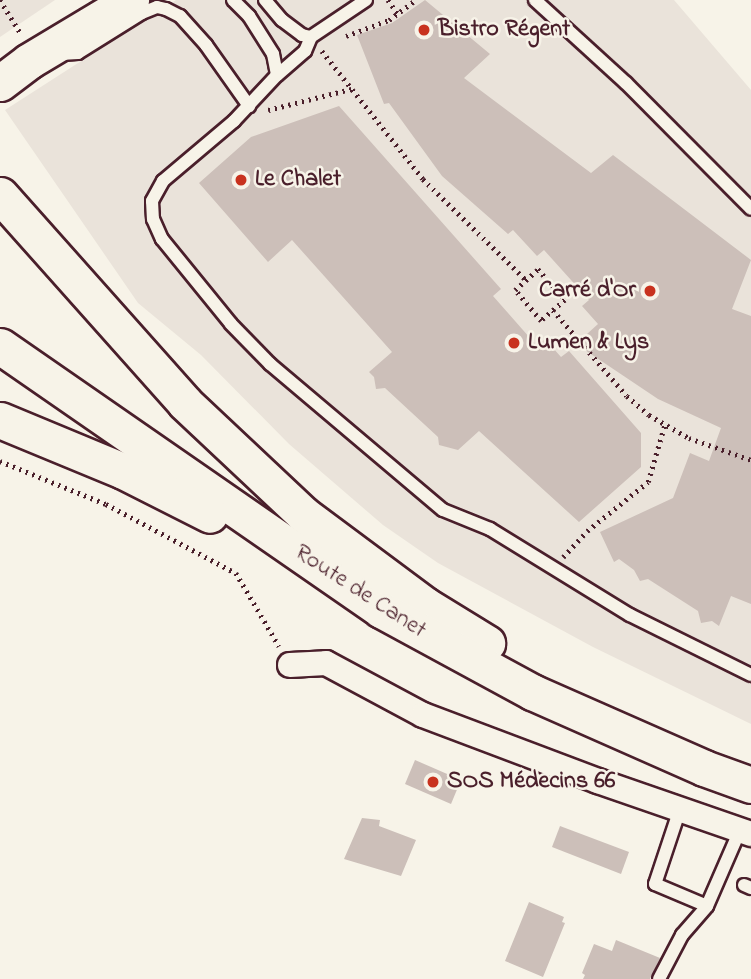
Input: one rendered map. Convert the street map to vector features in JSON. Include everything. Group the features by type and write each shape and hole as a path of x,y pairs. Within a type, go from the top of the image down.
{"main road":[{"path":"0,83 23,56 96,0"},
{"path":"0,96 23,56 131,0"},
{"path":"0,195 186,403 303,514 524,678"},
{"name":"Route de Canet","path":"0,326 366,583 464,638 524,678 650,726 751,760"},
{"name":"Route de Canet","path":"0,346 381,610 524,678 628,735 751,785"},
{"path":"0,421 123,471 198,508 376,618 524,678"}],"street":[{"path":"290,665 326,663 423,715 745,832"}],"lane":[{"path":"233,0 249,16 273,54 277,75"},
{"path":"265,0 282,20 303,35 312,37"},
{"path":"366,0 312,37 293,63 277,75 237,118 163,181 155,191 153,219 162,239 251,345 400,476 443,510 490,529 630,615 751,675"},
{"path":"535,0 626,83 751,209"},
{"path":"23,56 78,53 142,13 157,7 180,16 206,45 249,106"},
{"path":"273,54 293,63"},
{"path":"680,809 655,884 707,906"},
{"path":"659,979 682,935 707,906 745,832"}],"path":[{"path":"0,0 23,56"},
{"path":"388,0 398,14"},
{"path":"338,40 398,14 416,0"},
{"path":"312,37 423,179 526,280"},
{"path":"321,50 330,45"},
{"path":"237,118 351,89"},
{"path":"538,269 565,300 553,310 541,321 515,290 538,269"},
{"path":"553,310 627,396 688,438 751,460"},
{"path":"553,568 587,531 648,482 665,424"},
{"path":"0,461 106,504 236,573 290,665"}],"shaded area":[{"path":"0,0 55,0 0,37"},
{"name":"Carré d'Or","path":"176,0 674,0 751,90 751,724 593,647 438,563 383,525 289,444 201,355 138,303 5,110"}],"building":[{"path":"425,0 490,54 464,78 591,173 613,155 751,260 732,309 751,316 751,604 731,596 719,626 712,621 701,623 698,611 648,579 640,581 634,570 619,559 614,562 600,532 673,498 690,453 709,461 721,428 658,399 576,344 598,324 582,306 589,300 544,250 537,256 513,230 508,234 442,176 389,103 384,104 357,35 392,23"},
{"path":"339,106 501,289 493,296 537,346 545,339 561,357 569,351 641,433 641,467 579,522 479,431 458,450 439,445 438,437 385,388 376,389 374,377 369,372 392,352 292,240 268,262 199,183 251,137"},
{"name":"SOS Médecins 66","path":"415,760 461,780 451,804 405,784"},
{"path":"362,818 380,820 379,826 416,840 401,876 344,859"},
{"path":"560,826 629,852 621,874 552,847"},
{"path":"529,902 564,917 562,922 565,923 543,977 505,961"},
{"path":"616,940 660,958 650,979 583,979 585,975 582,973 594,944 612,951"}],"place":[{"name":"Bistro Régent","path":"424,30"},
{"name":"Le Chalet","path":"241,180"},
{"name":"Carré d'Or","path":"650,291"},
{"name":"Lumen & Lys","path":"514,343"},
{"name":"SOS Médecins 66","path":"433,782"}]}
